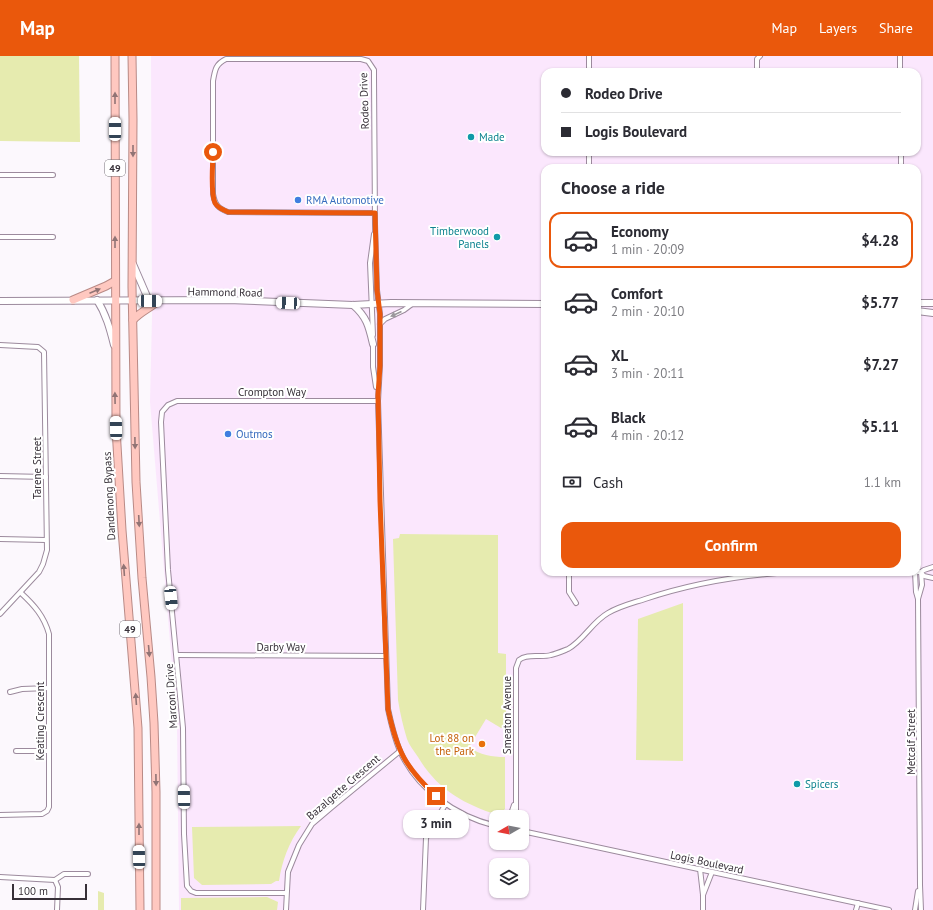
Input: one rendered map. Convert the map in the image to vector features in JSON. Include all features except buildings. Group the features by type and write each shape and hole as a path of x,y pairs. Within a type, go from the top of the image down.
{"highway":[{"name":"Dandenong Bypass","path":"115,56 115,348 118,487 138,728 140,910"},
{"name":"49","path":"132,56 132,301 136,482 154,723 156,792 156,910"},
{"path":"73,300 115,281"},
{"path":"133,320 158,301"}],"main road":[{"path":"132,263 150,301"},
{"path":"97,300 107,317 115,348"},
{"name":"Hammond Road","path":"0,301 228,300 353,305 541,304"},
{"path":"921,303 933,303"},
{"path":"353,305 363,315 373,344"},
{"path":"921,312 933,313"}],"street":[{"path":"589,56 589,68"},
{"path":"757,68 757,59 760,56"},
{"path":"900,56 900,68"},
{"name":"Rodeo Drive","path":"375,213 228,212 219,208 215,203 213,194 213,81 215,68 220,62 226,58 361,59 368,61 374,70 375,213 375,224 377,290 379,304"},
{"path":"0,175 53,175"},
{"name":"Rodeo Drive","path":"372,304 370,263 375,224"},
{"path":"0,237 53,237"},
{"path":"372,304 373,367 378,395"},
{"path":"379,304 380,366 378,401 388,709 400,751 408,766 419,780 445,805 465,816 489,824"},
{"path":"380,325 385,319 404,310 412,304"},
{"name":"Tarene Street","path":"0,345 38,347 44,352 47,550 43,564 35,578 0,614"},
{"name":"Crompton Way","path":"168,405 177,401 378,401"},
{"name":"Marconi Drive","path":"168,405 162,412 161,448 168,570 183,728 184,834 187,886 190,891 196,893 286,893"},
{"path":"0,476 46,477"},
{"path":"0,539 46,540"},
{"path":"933,567 921,572 924,576 933,578"},
{"name":"Metcalf Street","path":"918,599 922,585 921,572"},
{"path":"569,576 569,592 576,604"},
{"name":"Smeaton Avenue","path":"516,810 516,664 521,658 551,655 568,649 582,638 599,619 609,612 653,596 711,582 752,576"},
{"name":"Metcalf Street","path":"915,576 918,599 921,910"},
{"name":"Keating Crescent","path":"0,815 39,815 47,811 49,804 50,640 47,626 36,608 20,593"},
{"name":"Darby Way","path":"177,655 386,656"},
{"path":"10,692 22,688 50,688"},
{"path":"16,751 49,751"},
{"name":"Bazalgette Crescent","path":"286,910 288,872 299,845 312,824 400,751"},
{"name":"Smeaton Avenue","path":"512,810 515,802"},
{"path":"423,910 426,838 445,805"},
{"name":"Logis Boulevard","path":"529,832 889,910"},
{"path":"700,869 703,910"},
{"path":"703,895 712,872"},
{"path":"0,877 55,880 64,874 88,874"},
{"path":"55,880 58,885 57,910"},
{"name":"Metcalf Street","path":"915,910 920,885"},
{"path":"856,910 858,903"},
{"path":"863,910 865,905"}],"shaded area":[{"path":"151,56 933,56 933,910 179,910 177,726 150,402 152,316"}],"green space":[{"path":"0,56 79,56 80,142 0,141"},
{"path":"400,534 498,535 498,653 506,654 506,728 501,728 486,719 469,747 486,755 505,757 504,810 489,810 489,812 485,811 462,800 442,787 425,768 407,739 398,700 393,539 399,538"},
{"path":"683,603 683,761 636,760 638,619"},
{"path":"301,826 287,852 279,881 271,884 202,885 194,878 192,827"},
{"path":"98,891 104,893 104,910 98,910"},
{"path":"267,897 278,902 277,910 181,910 181,898"}],"place":[{"name":"Made","path":"471,137"},
{"name":"RMA Automotive","path":"298,200"},
{"name":"Timberwood Panels","path":"497,237"},
{"name":"Outmos","path":"228,434"},
{"name":"Lot 88 on the Park","path":"482,744"},
{"name":"Spicers","path":"797,784"}],"route":[{"path":"213,152 213,194 215,203 219,208 228,212 375,213 377,290 380,314 380,366 378,395 380,501 388,709 396,742 408,766 419,780 436,796"}]}
